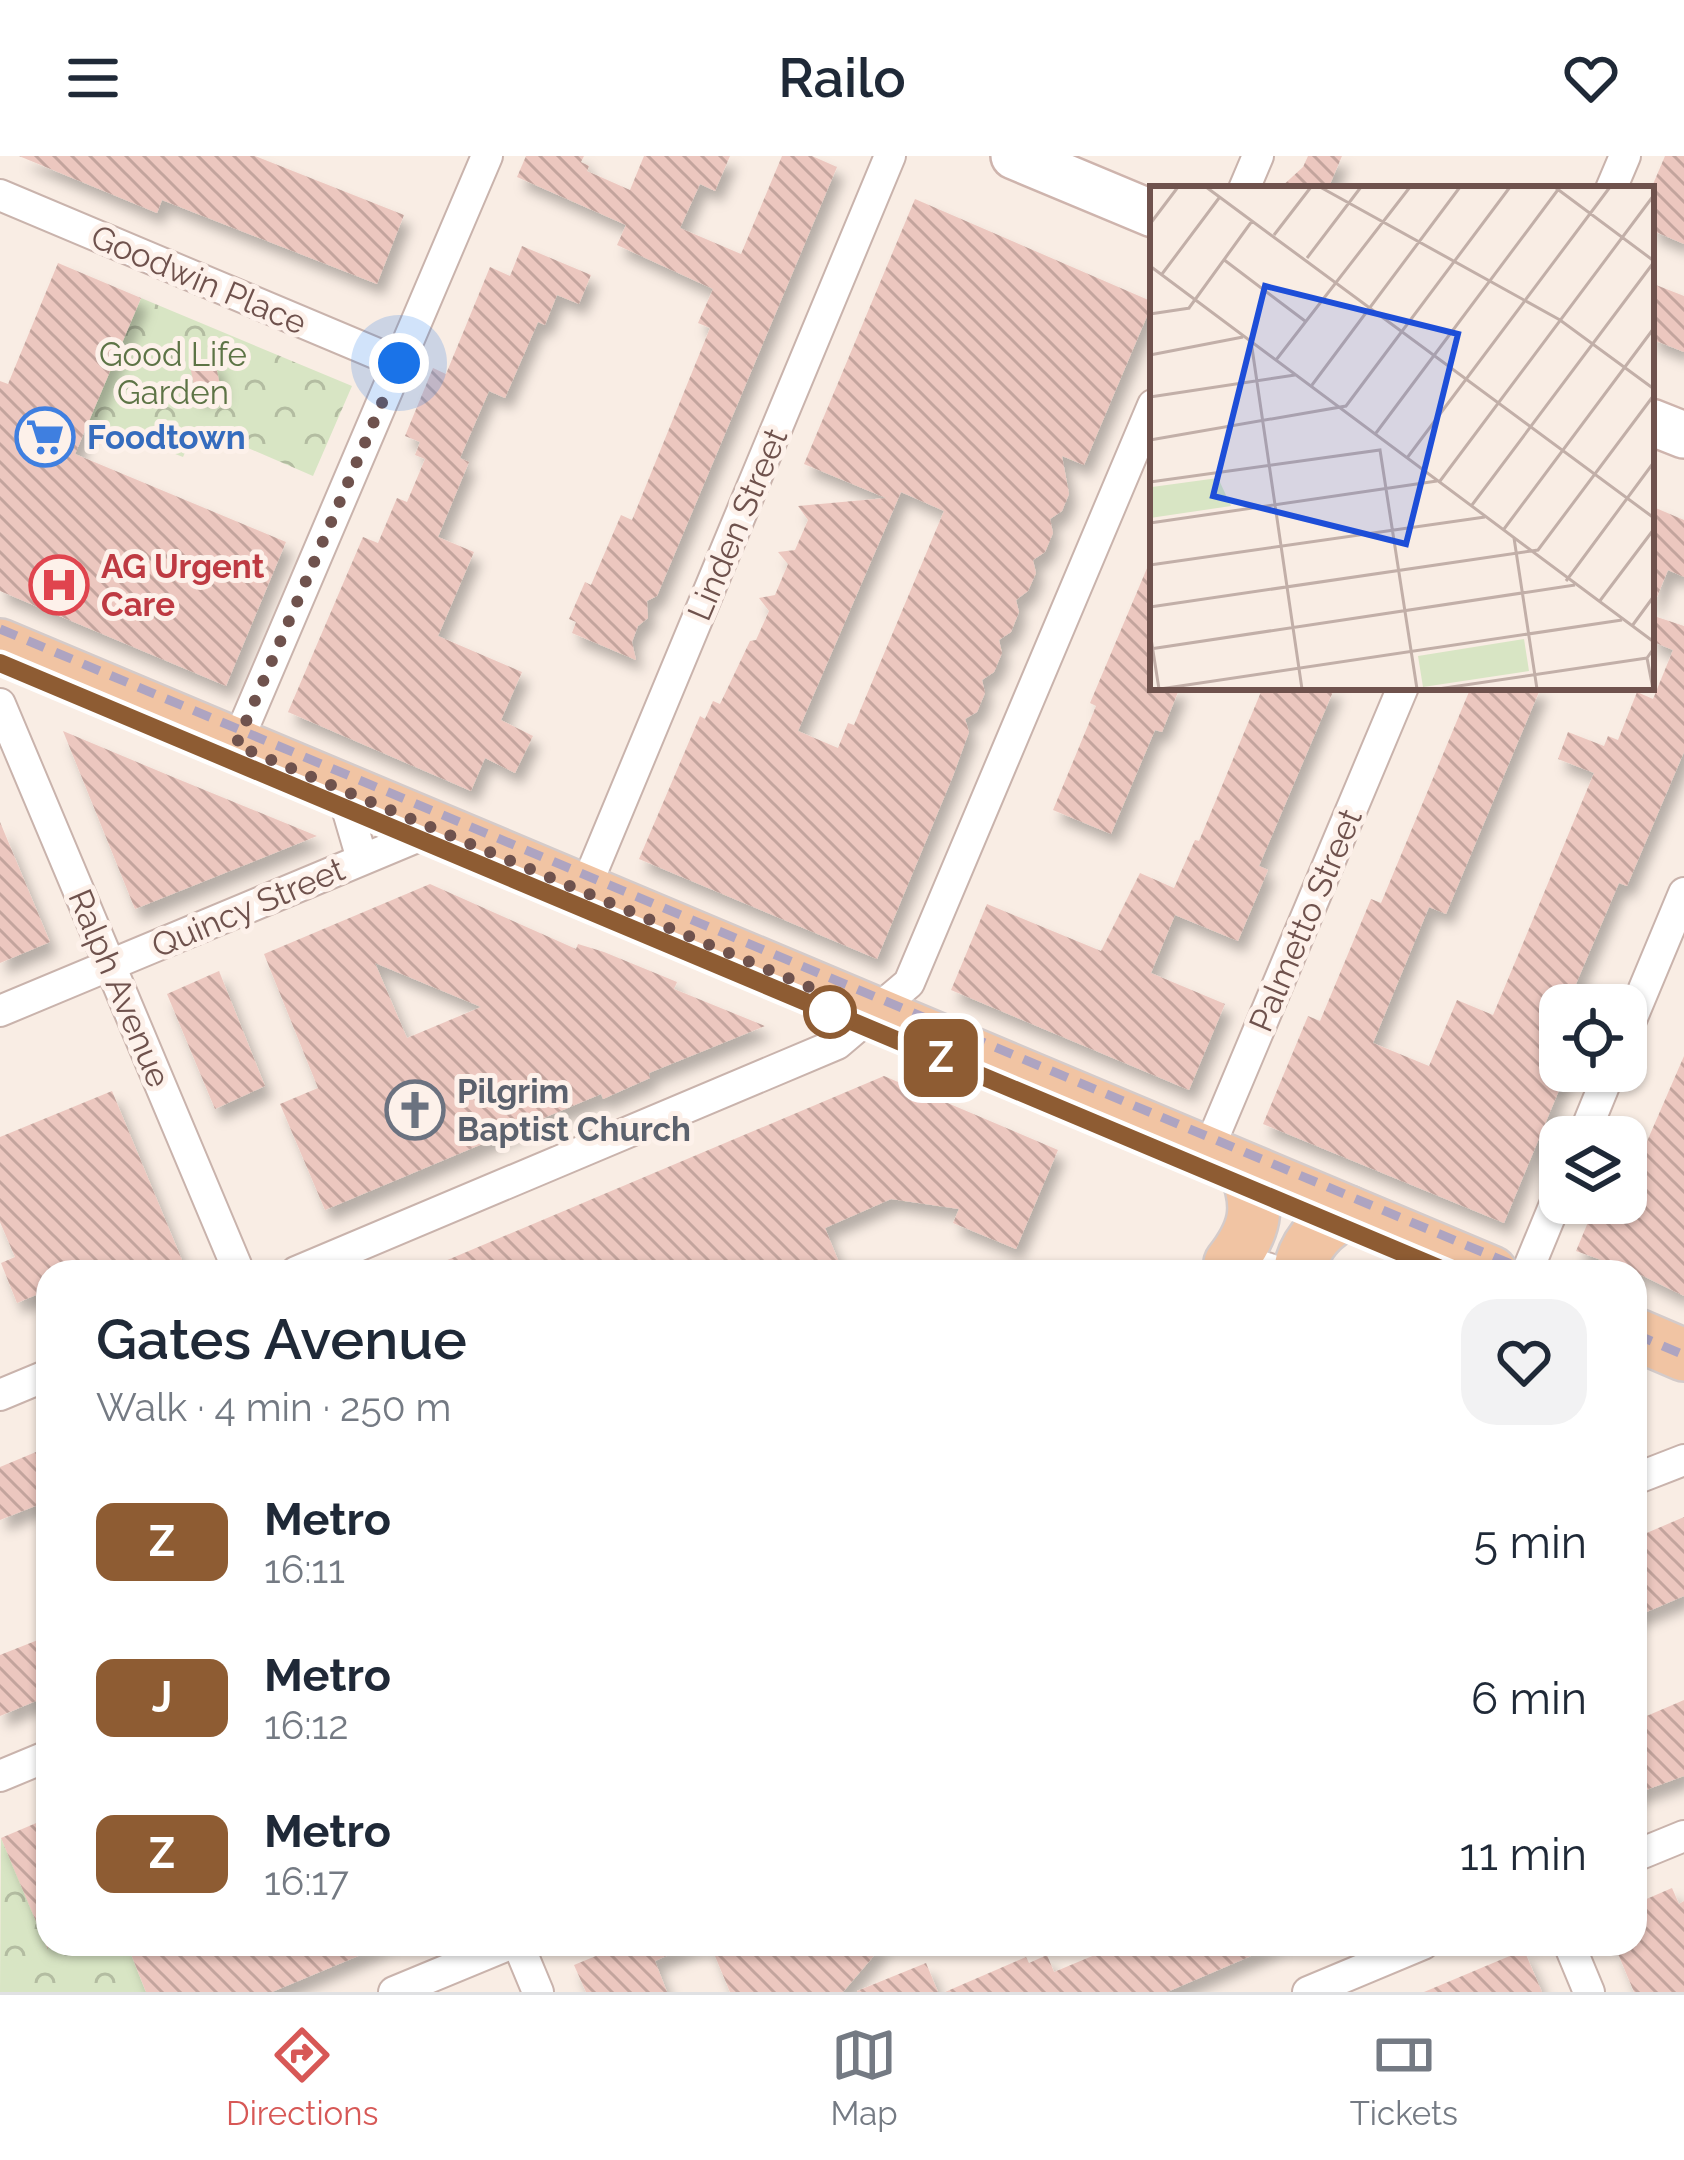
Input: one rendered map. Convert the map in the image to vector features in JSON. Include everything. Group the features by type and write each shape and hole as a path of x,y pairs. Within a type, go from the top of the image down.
{"main road":[{"path":"1014,156 1150,213"},
{"path":"1654,423 1684,435"},
{"path":"0,645 1462,1260"},
{"path":"1226,1161 1255,1192 1256,1219 1241,1260"},
{"path":"1304,1260 1326,1223 1348,1212"},
{"path":"1647,1339 1684,1355"}],"street":[{"path":"236,745 487,156"},
{"name":"Linden Street","path":"584,891 890,156"},
{"path":"1245,186 1258,156"},
{"path":"1612,186 1625,156"},
{"name":"Goodwin Place","path":"0,195 399,363"},
{"path":"325,1260 838,1044 909,983 1150,412"},
{"name":"Palmetto Street","path":"1226,1161 1401,690"},
{"name":"Ralph Avenue","path":"0,704 234,1260"},
{"name":"Quincy Street","path":"342,791 362,859"},
{"name":"Quincy Street","path":"0,1011 436,829"},
{"path":"1646,984 1684,893"},
{"path":"1532,1260 1547,1224"},
{"path":"0,1395 36,1381"},
{"path":"1647,1474 1684,1460"},
{"path":"0,1776 36,1761"},
{"path":"1647,1851 1684,1836"},
{"path":"394,1992 484,1956"},
{"path":"520,1956 538,1992"},
{"path":"1308,1992 1394,1956"},
{"path":"1574,1956 1589,1992"}],"green space":[{"name":"Good Life Garden","path":"141,298 352,386 313,476 197,426 183,457 89,421"},
{"path":"1,1838 36,1917 36,1956 132,1956 146,1992 0,1992"}],"building":[{"path":"19,156 255,156 404,215 377,284 162,200 157,213"},
{"path":"526,156 584,156 581,162 589,166 587,171 630,190 644,156 730,156 715,191 700,184 680,228 741,254 782,156 812,156 837,167 657,596 647,601 648,618 638,626 632,642 636,660 572,633 576,622 569,619 585,582 591,585 621,515 632,520 710,328 698,323 713,289 617,245 626,225 517,177"},
{"path":"1308,156 1342,156 1329,186 1282,186"},
{"path":"1665,156 1684,156 1684,244 1654,231 1652,186"},
{"path":"915,199 1150,301 1084,465 1062,456 1069,494 1062,511 1050,519 1053,533 1045,552 1033,560 1036,573 1028,591 1016,600 1019,612 1011,632 999,640 1002,653 994,672 982,680 985,693 977,712 965,719 969,732 953,776 877,959 639,859 700,716 705,719 713,701 720,704 750,641 756,640 769,611 759,598 775,595 788,564 778,552 795,550 808,520 798,506 886,498 804,464","holes":["901,492 944,511 854,725 848,723 838,748 798,731"]},
{"path":"522,246 591,275 579,304 557,295 545,325 538,322 505,398 489,391 460,458 469,462 438,537 474,552 438,636 522,672 501,720 533,736 515,773 485,758 471,791 288,712 363,537 378,543 397,498 407,502 425,459 415,455 420,442 405,436 433,368 446,374 490,267 510,276"},
{"path":"58,263 141,298 75,454 286,542 226,686 0,591 0,381 8,384"},
{"path":"1654,284 1684,296 1684,352 1654,340"},
{"path":"215,360 221,391 196,396 190,366"},
{"path":"1654,507 1684,520 1684,577 1668,570 1654,604"},
{"path":"1150,561 1150,690 1179,690 1162,732 1155,730 1111,834 1053,810 1096,706 1090,703"},
{"path":"1654,616 1684,626 1684,752 1627,886 1619,883 1576,984 1539,984 1539,1092 1558,1092 1548,1116 1539,1116 1539,1139 1504,1223 1263,1124 1308,1016 1320,1021 1371,899 1381,903 1470,690 1540,690 1446,914 1429,907 1373,1043 1429,1066 1457,1000 1493,1015 1594,773 1558,759 1568,732 1604,746 1608,736 1618,740 1637,692 1653,699 1673,650 1654,642"},
{"path":"1262,690 1334,690 1259,866 1268,870 1238,941 1175,915 1151,973 1225,1004 1189,1090 951,990 987,904 1101,951 1140,873 1174,888 1195,840 1199,841"},
{"path":"63,731 168,775 317,836 135,909"},
{"path":"0,822 50,942 0,963"},
{"path":"430,884 576,949 578,944 604,952 677,982 674,989 765,1026 649,1073 650,1078 603,1099 601,1094 325,1210 280,1104 318,1088 264,954","holes":["375,963 481,1007 407,1038"]},
{"path":"219,971 265,1086 215,1109 167,994"},
{"path":"1684,1056 1684,1296 1647,1278 1647,1260 1601,1260 1576,1251 1587,1224 1647,1224 1647,1141"},
{"path":"884,1076 1058,1150 1016,1249 953,1223 959,1209 891,1199 825,1228 838,1260 447,1260"},
{"path":"112,1091 182,1260 36,1260 36,1295 17,1303 1,1263 15,1257 0,1222 0,1137"},
{"path":"36,1452 36,1506 0,1520 0,1467"},
{"path":"1684,1517 1684,1596 1647,1612 1647,1533"},
{"path":"36,1641 36,1701 0,1716 0,1655"},
{"path":"1684,1700 1684,1776 1647,1790 1647,1716"},
{"path":"36,1823 36,1921 1,1838"},
{"path":"1672,1888 1679,1904 1684,1901 1684,1992 1634,1992 1619,1956 1647,1956 1647,1899"},
{"path":"132,1956 358,1956 272,1992 146,1992"},
{"path":"596,1956 666,1956 655,1961 667,1992 586,1992 574,1965"},
{"path":"715,1956 874,1956 843,1992 730,1992"},
{"path":"1047,1956 1054,1972 1092,1956 1251,1956 1167,1992 945,1992 1026,1957 1029,1963"},
{"path":"1510,1956 1527,1956 1542,1992 1424,1992"},
{"path":"926,1963 938,1992 857,1992 857,1991"}],"railway":[{"path":"0,629 1501,1260"},
{"path":"0,663 1419,1260"},
{"path":"1647,1339 1684,1355"}],"metro line":[{"name":"Z","path":"0,663 1419,1260"}],"place":[{"name":"Foodtown","path":"45,437"},
{"name":"AG Urgent Care","path":"59,585"},
{"name":"Pilgrim Baptist Church","path":"415,1110"}],"route":[{"path":"399,363 236,745 833,997 830,1012"}]}
